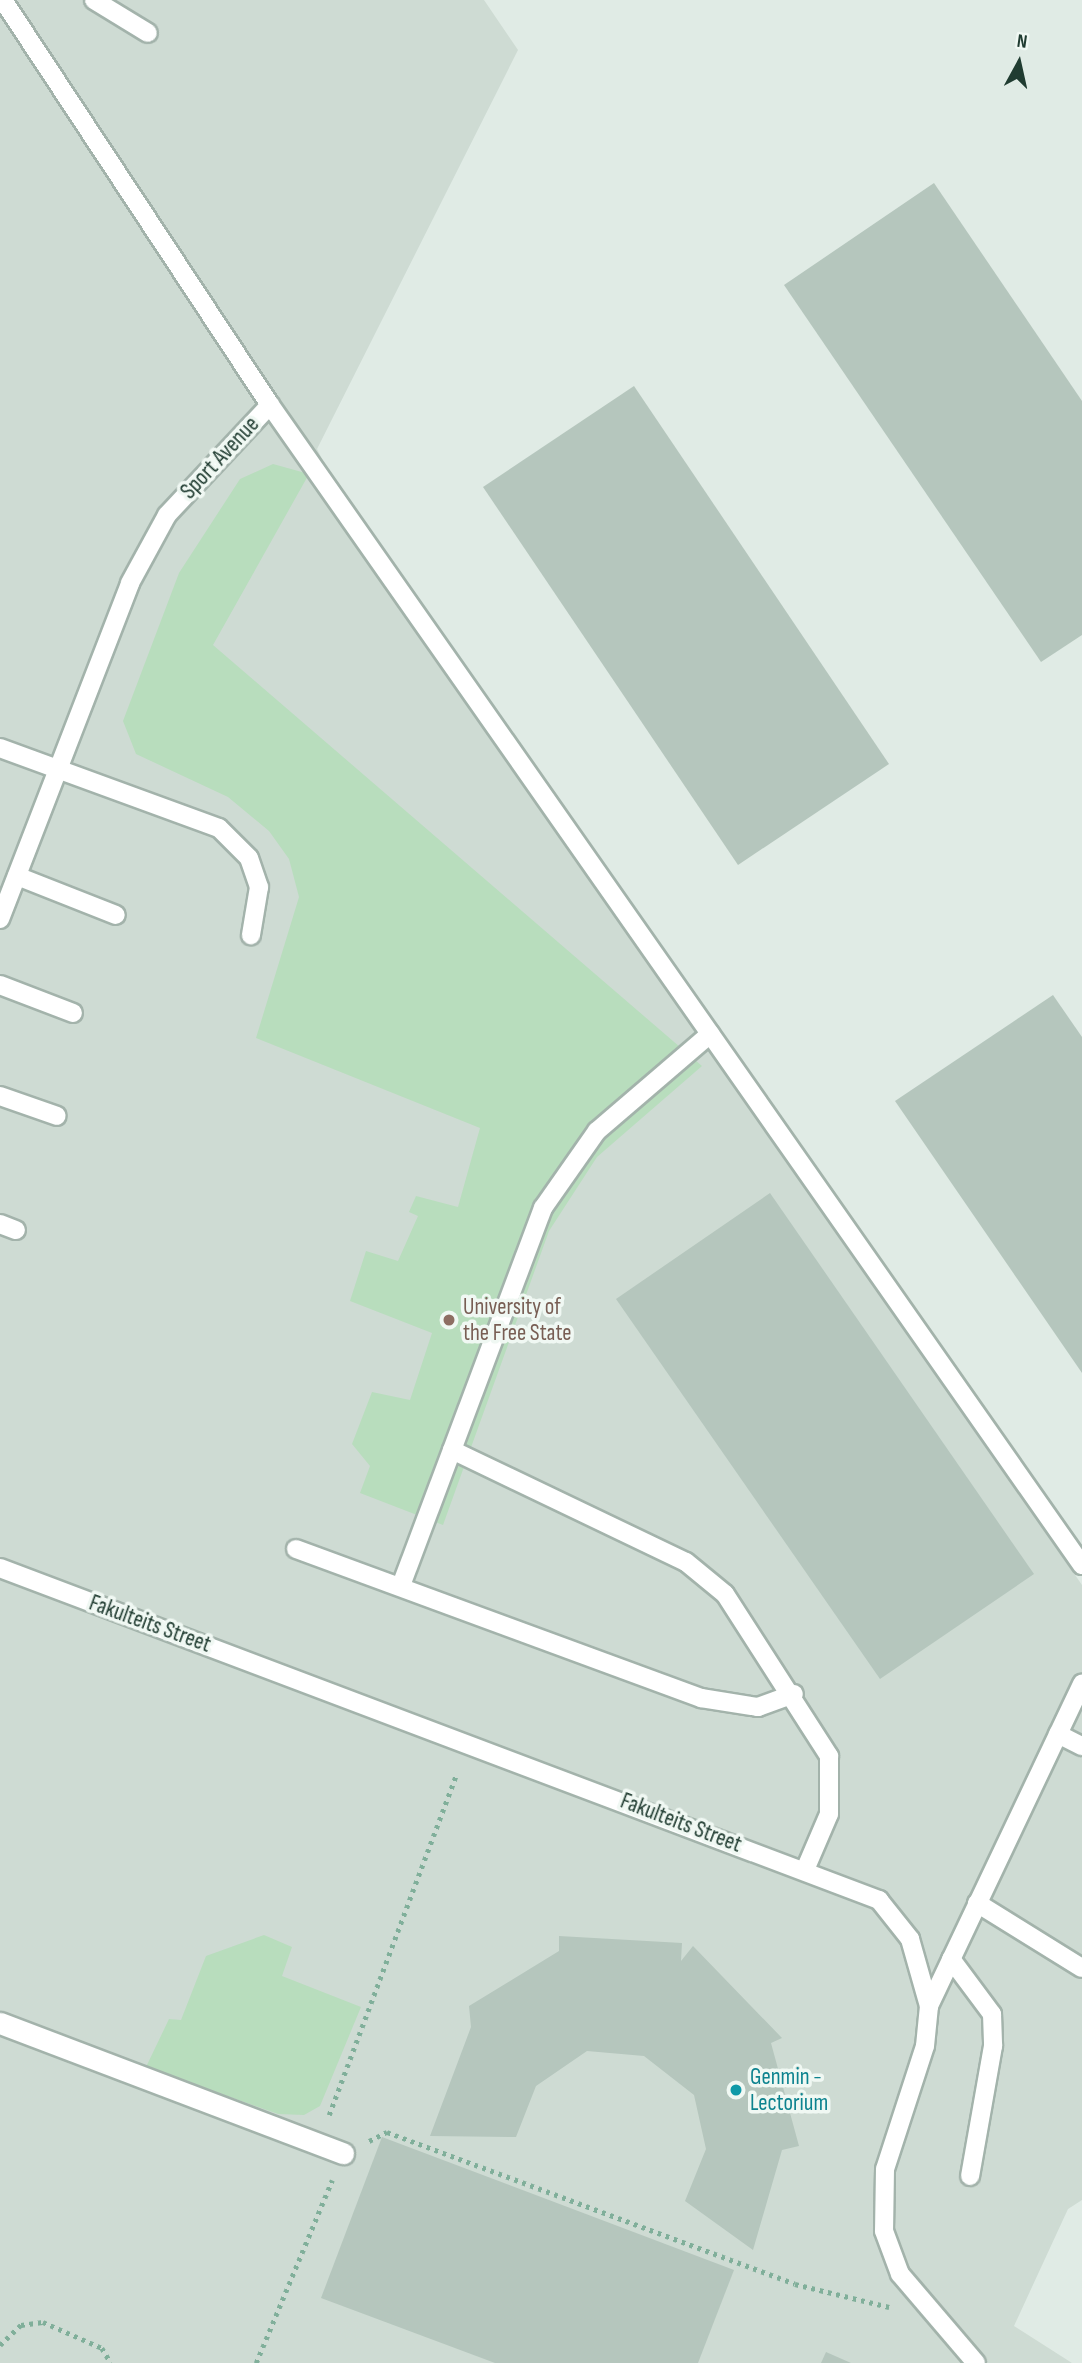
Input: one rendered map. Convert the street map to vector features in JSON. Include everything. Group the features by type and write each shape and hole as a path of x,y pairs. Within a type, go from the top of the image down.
{"street":[{"path":"0,2023 343,2153"}],"lane":[{"name":"Sport Avenue","path":"0,919 130,583 167,515 270,405 4,0"},
{"path":"94,0 149,33"},
{"path":"270,405 1082,1566"},
{"path":"0,748 60,766 219,828 249,858 258,887 251,935"},
{"path":"17,876 116,915"},
{"path":"0,985 73,1013"},
{"path":"402,1583 543,1208 597,1130 710,1034"},
{"path":"0,1096 57,1116"},
{"path":"452,1450 705,1575 794,1694 829,1756 832,1790 805,1870"},
{"path":"296,1549 402,1583 701,1698 758,1707 794,1694"},
{"name":"Fakulteits Street","path":"0,1569 468,1742 879,1900 910,1939 929,2006 925,2046 884,2169 880,2202 900,2274 932,2317 976,2363"},
{"path":"929,2006 1082,1684"},
{"path":"1058,1734 1082,1746"},
{"path":"977,1903 1082,1968"},
{"path":"951,1959 992,2014 993,2046 970,2176"}],"path":[{"path":"318,2144 468,1742"},
{"path":"256,2363 343,2153 387,2132 795,2284 932,2317"},
{"path":"0,2345 21,2325 43,2322 102,2348 111,2363"}],"shaded area":[{"name":"University of the Free State","path":"0,0 484,0 518,50 317,449 343,501 716,1056 1082,1585 1082,2200 1068,2209 1014,2326 1072,2363 0,2363"}],"green space":[{"path":"273,464 309,474 213,645 702,1066 597,1157 549,1231 443,1525 360,1493 370,1466 352,1444 372,1392 410,1400 432,1333 350,1301 366,1251 398,1261 418,1216 409,1212 416,1196 458,1207 480,1128 256,1038 299,897 289,859 269,831 228,797 136,754 123,721 179,573 240,479"},
{"path":"264,1935 292,1947 282,1976 361,2007 320,2106 304,2115 278,2114 146,2067 169,2019 181,2020 206,1956"}],"building":[{"path":"934,183 1082,401 1082,635 1041,662 784,285"},
{"path":"634,386 889,764 738,865 483,487"},
{"path":"1053,995 1082,1037 1082,1373 895,1101"},
{"path":"770,1193 1034,1574 880,1679 616,1299"},
{"name":"Genmin - Lectorium","path":"559,1936 682,1943 681,1961 693,1946 782,2038 771,2043 799,2146 782,2150 753,2250 685,2201 706,2149 694,2095 644,2056 587,2051 536,2086 516,2137 430,2136 471,2027 469,2006 559,1951"},
{"path":"382,2137 734,2270 698,2363 495,2363 321,2298"},
{"path":"826,2352 851,2363 821,2363"}],"place":[{"name":"University of the Free State","path":"449,1320"},
{"name":"Genmin - Lectorium","path":"736,2090"}]}
